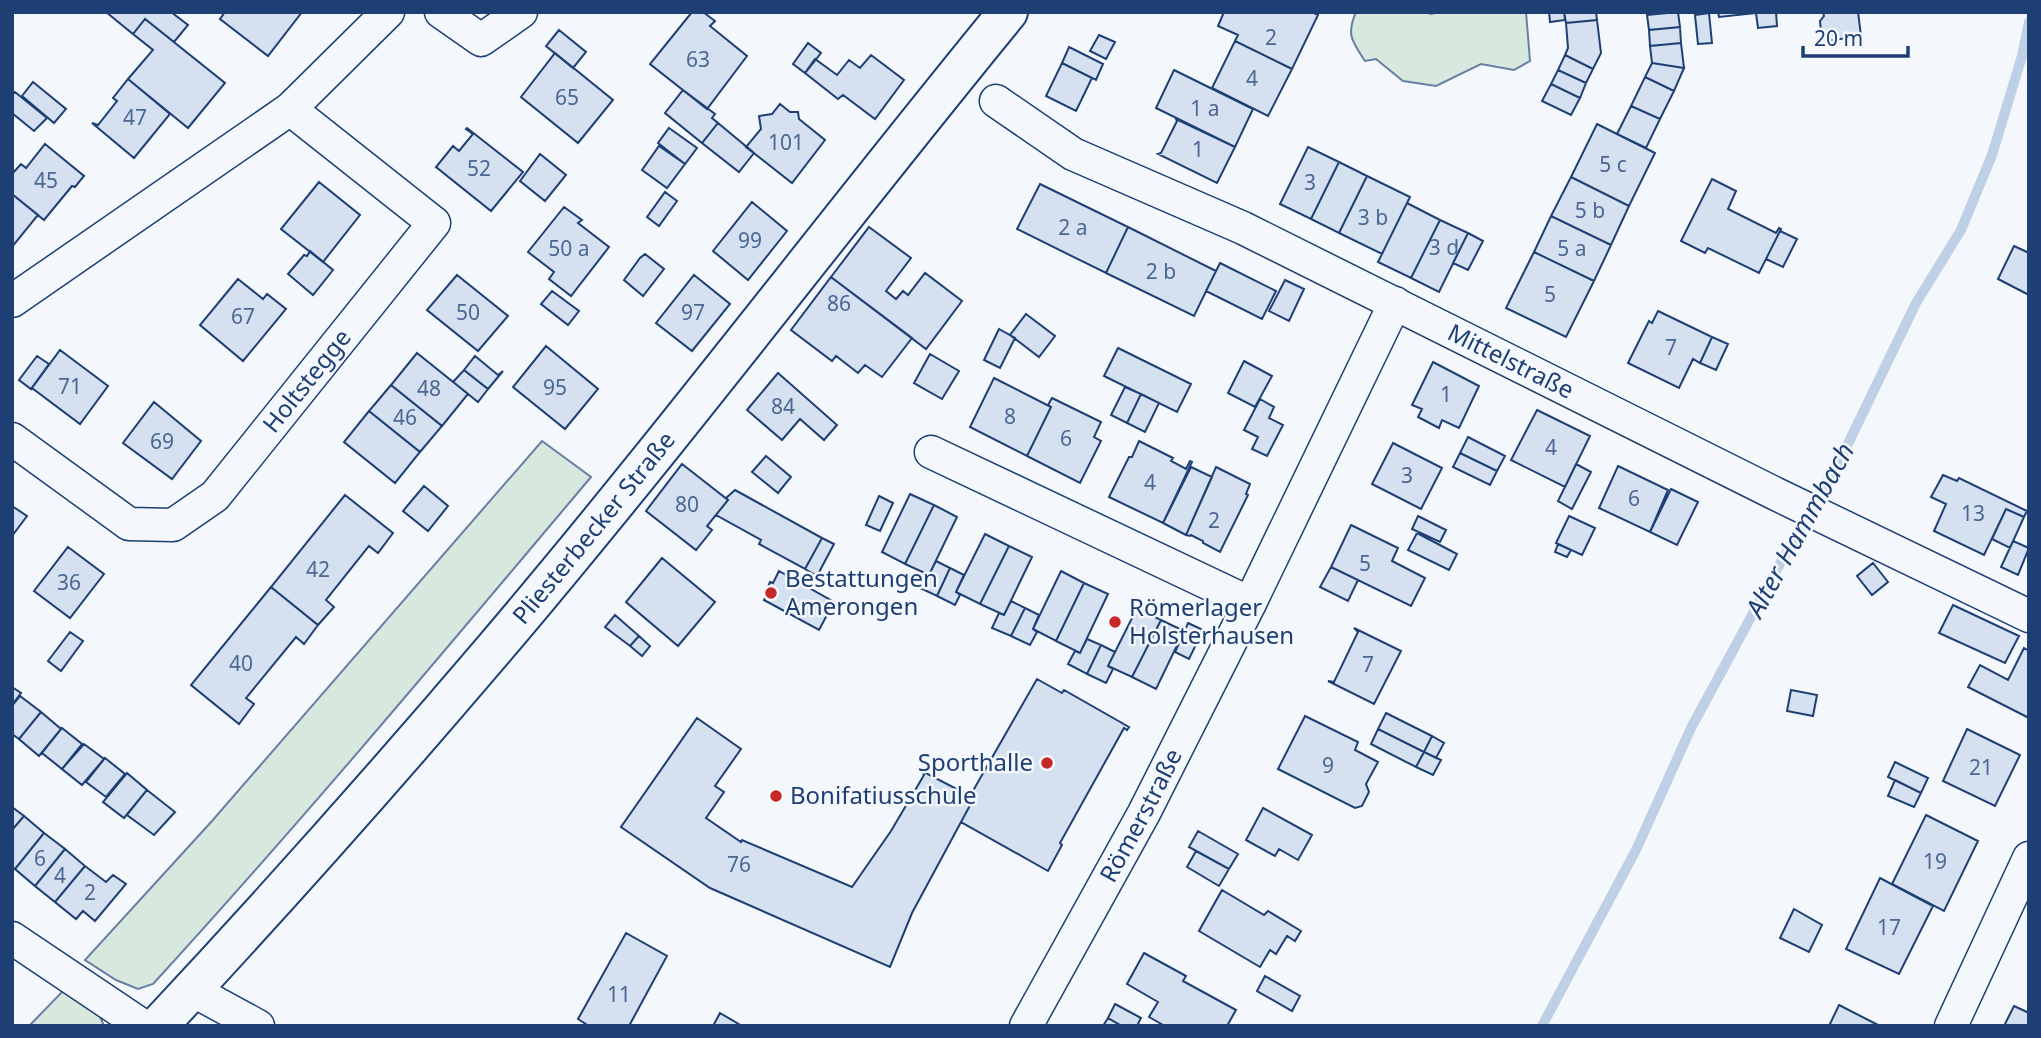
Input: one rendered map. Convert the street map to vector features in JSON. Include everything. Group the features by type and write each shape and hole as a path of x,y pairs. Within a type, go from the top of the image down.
{"main road":[{"name":"Pliesterbecker Straße","path":"158,1026 495,648 735,354 1008,12"}],"street":[{"path":"12,301 290,109 388,12"},
{"path":"441,12 481,40 521,12"},
{"name":"Mittelstraße","path":"996,101 1073,154 1243,229 2029,616"},
{"name":"Holtstegge","path":"12,439 129,524 173,525 215,496 434,223 290,109"},
{"name":"Römerstraße","path":"1026,1026 1144,813 1250,603 1395,303"},
{"path":"931,453 1250,603"},
{"path":"1951,1026 2029,858"},
{"path":"12,938 143,1026"},
{"path":"192,990 258,1026"}],"shaded area":[{"path":"1356,12 1526,12 1530,61 1514,70 1481,64 1436,86 1403,81 1376,59 1365,61 1352,38 1351,27"},
{"path":"542,441 591,477 265,859 153,984 138,989 116,980 85,960 212,821"},
{"path":"63,991 99,1014 104,1026 29,1026"}],"building":[{"path":"106,12 171,12 188,25 174,42 145,19 133,34"},
{"path":"225,12 302,12 268,56 220,19"},
{"path":"692,12 703,12 715,21 710,26 747,56 707,109 650,64"},
{"path":"1224,12 1312,12 1318,15 1292,69 1235,41 1238,35 1218,26"},
{"path":"1549,12 1564,12 1565,20 1550,22"},
{"path":"1564,12 1596,12 1597,20 1566,23"},
{"path":"1678,12 1680,27 1649,30 1647,15"},
{"path":"1718,12 1776,12 1777,26 1758,28 1756,13 1719,17"},
{"path":"1823,12 1858,12 1861,36 1826,41 1826,36 1821,32"},
{"path":"1709,13 1712,43 1698,44 1695,15"},
{"path":"145,19 225,83 188,128 128,79 153,50 133,34"},
{"path":"1597,20 1601,53 1593,69 1565,55 1568,48 1566,23"},
{"path":"1680,27 1681,43 1650,46 1649,30"},
{"path":"559,30 586,52 573,68 546,46"},
{"path":"1099,35 1115,42 1106,59 1090,51"},
{"path":"1235,41 1292,69 1268,116 1212,88"},
{"path":"808,43 821,53 805,73 793,64"},
{"path":"1681,43 1684,68 1652,63 1650,46"},
{"path":"1069,47 1103,64 1096,80 1062,63"},
{"path":"555,53 613,100 578,143 521,97"},
{"path":"871,55 904,80 875,119 843,95 838,99 805,73 815,59 837,75 849,60 860,68"},
{"path":"1565,55 1593,69 1586,83 1558,70"},
{"path":"1062,63 1092,78 1076,111 1046,96"},
{"path":"1652,63 1684,68 1674,91 1645,77"},
{"path":"1174,70 1253,109 1235,147 1156,108"},
{"path":"1558,70 1586,83 1580,98 1551,84"},
{"path":"1645,77 1674,91 1660,119 1631,106"},
{"path":"128,79 170,114 134,158 92,123 98,125 117,101 113,98"},
{"path":"33,82 66,109 54,123 22,96"},
{"path":"1551,84 1580,98 1571,115 1542,101"},
{"path":"683,90 715,114 712,118 718,123 702,143 665,113"},
{"path":"15,92 47,118 34,131 12,113 12,95"},
{"path":"780,104 790,112 798,112 799,119 825,140 792,183 746,147 761,129 759,116 772,114"},
{"path":"1631,106 1660,119 1646,148 1617,134"},
{"path":"1176,119 1235,147 1217,183 1158,154 1161,153"},
{"path":"718,123 754,153 739,172 702,143"},
{"path":"1597,124 1655,153 1629,206 1571,177"},
{"path":"467,128 523,172 491,211 436,167 453,146 459,151 473,134"},
{"path":"669,128 697,148 685,164 658,143"},
{"path":"45,144 84,176 75,187 72,186 44,220 12,194 12,174 21,164 26,168"},
{"path":"659,146 685,164 667,188 642,170"},
{"path":"1308,147 1339,162 1311,219 1280,204"},
{"path":"540,154 566,175 545,201 520,181"},
{"path":"1339,162 1367,176 1339,233 1311,219"},
{"path":"1367,176 1410,197 1382,254 1339,233"},
{"path":"1571,177 1629,206 1611,245 1551,216"},
{"path":"1712,179 1736,191 1728,209 1776,233 1781,229 1759,273 1708,248 1705,253 1681,241"},
{"path":"319,182 360,215 323,262 281,229"},
{"path":"1040,184 1128,227 1106,273 1017,229"},
{"path":"665,192 677,201 659,226 647,217"},
{"path":"12,194 38,215 12,247"},
{"path":"752,202 787,231 748,280 713,251"},
{"path":"1407,203 1440,220 1411,278 1378,262"},
{"path":"564,207 582,220 578,223 609,247 571,296 549,279 554,272 528,252"},
{"path":"1551,216 1611,245 1594,281 1534,252"},
{"path":"1440,220 1468,233 1439,292 1411,278"},
{"path":"869,227 911,258 886,291 896,299 903,291 908,295 925,273 962,301 926,349 831,277"},
{"path":"1128,227 1216,271 1194,316 1106,273"},
{"path":"1780,231 1797,239 1783,267 1766,259"},
{"path":"1468,233 1483,241 1468,270 1453,263"},
{"path":"2014,246 2029,253 2029,295 1998,279"},
{"path":"310,251 333,270 313,295 288,274"},
{"path":"1534,252 1594,281 1566,337 1506,308"},
{"path":"645,254 664,269 643,296 624,280"},
{"path":"1220,263 1276,291 1262,319 1206,291"},
{"path":"457,275 508,316 478,351 427,310"},
{"path":"694,275 730,304 692,351 656,323"},
{"path":"831,277 912,338 882,377 865,365 858,373 836,356 832,361 791,330"},
{"path":"238,279 263,299 267,294 286,309 243,361 200,325"},
{"path":"1285,280 1304,289 1289,321 1269,311"},
{"path":"552,291 579,311 568,325 541,304"},
{"path":"1658,311 1712,337 1700,363 1693,359 1679,388 1628,363 1649,321 1652,323"},
{"path":"1026,314 1055,336 1039,357 1010,335"},
{"path":"999,329 1015,338 1000,368 984,360"},
{"path":"1712,337 1728,344 1716,370 1700,363"},
{"path":"546,346 598,389 565,429 513,387"},
{"path":"1118,348 1191,384 1177,412 1104,376"},
{"path":"60,350 108,386 80,424 32,388"},
{"path":"417,353 468,394 442,426 391,385"},
{"path":"930,354 959,371 942,399 914,383"},
{"path":"37,356 49,364 31,389 19,380"},
{"path":"475,356 498,375 503,371 488,389 464,370"},
{"path":"1244,361 1272,376 1255,407 1228,393"},
{"path":"1433,362 1479,386 1459,428 1442,420 1439,428 1418,417 1422,409 1412,405"},
{"path":"464,370 488,389 478,402 453,382"},
{"path":"778,373 837,425 824,440 800,419 782,440 747,410"},
{"path":"994,378 1051,407 1027,456 970,427"},
{"path":"391,385 442,426 420,452 369,411"},
{"path":"1125,387 1141,394 1127,423 1111,415"},
{"path":"1141,394 1159,403 1145,432 1127,423"},
{"path":"1052,398 1101,422 1094,437 1101,441 1080,483 1027,456 1051,407 1048,405"},
{"path":"1260,399 1274,407 1269,418 1283,425 1267,456 1252,449 1258,437 1244,430"},
{"path":"154,402 201,441 172,479 123,443"},
{"path":"1537,410 1590,436 1565,487 1511,460"},
{"path":"369,411 420,452 395,483 344,442"},
{"path":"1468,437 1505,456 1497,471 1460,453"},
{"path":"1139,441 1173,458 1171,461 1186,469 1190,461 1192,462 1163,523 1109,497"},
{"path":"1393,443 1442,468 1421,509 1372,484"},
{"path":"1460,453 1497,471 1490,485 1453,467"},
{"path":"766,456 791,477 778,493 752,472"},
{"path":"682,464 728,500 707,526 712,530 696,550 646,511"},
{"path":"1576,464 1591,472 1572,509 1558,501"},
{"path":"1618,466 1668,490 1650,532 1599,508"},
{"path":"1191,467 1212,477 1186,535 1163,523"},
{"path":"1216,467 1250,484 1246,494 1248,495 1220,552 1191,535 1186,535"},
{"path":"1943,475 1957,481 1959,478 2027,511 2024,517 2006,509 1984,555 1934,531 1946,504 1931,497"},
{"path":"424,486 448,506 428,531 403,511"},
{"path":"1671,489 1698,502 1677,545 1650,532"},
{"path":"735,490 822,538 805,569 759,544 761,540 716,515 728,500 726,498"},
{"path":"910,494 934,505 905,564 882,552"},
{"path":"345,495 393,533 378,553 369,546 326,600 334,607 318,625 271,587"},
{"path":"879,496 893,503 880,531 866,525"},
{"path":"934,505 957,517 929,575 905,564"},
{"path":"12,506 27,516 12,536"},
{"path":"2006,509 2024,517 2010,548 1992,539"},
{"path":"1418,516 1446,530 1440,542 1412,529"},
{"path":"1569,516 1595,528 1582,555 1556,543"},
{"path":"1351,525 1398,548 1392,561 1425,578 1411,606 1331,567"},
{"path":"1417,533 1457,554 1449,570 1408,550"},
{"path":"985,534 1009,546 980,604 956,592"},
{"path":"822,538 834,544 817,576 805,569"},
{"path":"2013,541 2029,548 2018,575 2001,567"},
{"path":"1558,544 1571,550 1567,557 1555,552"},
{"path":"1009,546 1032,557 1004,615 980,604"},
{"path":"68,547 104,574 70,618 34,591"},
{"path":"662,558 715,602 678,646 626,602"},
{"path":"936,561 950,568 937,596 918,587 924,573 929,575"},
{"path":"1873,563 1888,582 1872,595 1857,576"},
{"path":"1331,567 1358,580 1348,601 1320,587"},
{"path":"950,568 964,575 956,592 960,595 955,605 937,596"},
{"path":"779,571 834,602 819,630 764,600 770,589 770,582 773,583"},
{"path":"1061,571 1084,583 1056,641 1033,629"},
{"path":"1084,583 1108,594 1080,653 1056,641"},
{"path":"271,587 318,625 304,644 296,637 246,698 254,704 239,724 191,685"},
{"path":"1011,601 1025,608 1011,636 992,628 999,613 1004,615"},
{"path":"1953,605 2019,636 2005,663 1939,633"},
{"path":"1025,608 1039,615 1033,629 1037,632 1030,645 1011,636"},
{"path":"1137,608 1161,620 1132,677 1108,666"},
{"path":"615,615 639,636 630,646 605,627"},
{"path":"1161,620 1184,631 1156,689 1132,677"},
{"path":"1188,623 1203,630 1189,659 1175,652"},
{"path":"1354,628 1401,651 1374,704 1328,681 1334,682 1358,632"},
{"path":"70,632 83,641 61,671 48,661"},
{"path":"639,636 650,646 642,656 630,646"},
{"path":"1087,639 1101,645 1087,674 1068,664 1075,651 1080,653"},
{"path":"1101,645 1115,652 1108,666 1113,669 1106,683 1087,674"},
{"path":"2024,648 2029,651 2029,718 1968,687 1980,665 2008,680"},
{"name":"Sporthalle","path":"1037,679 1062,693 1064,690 1129,727 1127,730 1124,728 1060,843 1062,845 1048,871 961,822 974,798 970,796"},
{"path":"12,687 21,693 12,705"},
{"path":"1791,690 1817,695 1813,716 1787,711"},
{"path":"20,696 41,712 19,739 12,734 12,706"},
{"path":"41,712 61,729 39,756 19,739"},
{"path":"1386,713 1432,736 1424,752 1378,729"},
{"path":"1305,716 1358,742 1355,750 1378,762 1366,784 1369,792 1362,806 1355,808 1278,769"},
{"path":"697,718 741,749 715,786 724,792 706,818 741,842 742,840 852,887 891,831 924,775 922,771 974,798 912,913 890,967 710,888 621,827"},
{"path":"62,728 82,744 62,769 42,753"},
{"path":"1378,729 1424,752 1416,767 1371,744"},
{"path":"1967,729 2020,755 1995,806 1943,781"},
{"path":"1432,736 1444,743 1436,758 1424,752"},
{"path":"84,744 104,759 82,785 62,769"},
{"path":"1424,752 1441,760 1433,775 1416,767"},
{"path":"105,758 125,774 106,797 86,782"},
{"path":"1895,762 1928,778 1921,793 1888,777"},
{"path":"127,773 147,790 124,818 103,802"},
{"path":"1895,780 1921,793 1914,807 1888,796"},
{"path":"147,790 175,812 154,835 127,815"},
{"path":"12,807 24,816 12,830"},
{"path":"1263,808 1312,835 1298,860 1279,849 1275,856 1246,840"},
{"path":"1926,815 1978,841 1944,911 1892,884"},
{"path":"24,816 44,833 15,869 12,867 12,830"},
{"path":"1198,831 1238,854 1229,869 1189,847"},
{"path":"44,833 65,849 35,886 15,869"},
{"path":"65,849 85,866 55,902 35,886"},
{"path":"1196,851 1229,869 1219,886 1187,867"},
{"path":"85,866 106,882 113,875 126,884 95,921 83,911 76,919 55,902"},
{"path":"1880,878 1933,906 1899,974 1846,949"},
{"path":"1222,890 1264,915 1268,911 1301,931 1295,941 1287,936 1276,954 1270,950 1260,967 1199,931"},
{"path":"1794,909 1822,925 1809,952 1780,938"},
{"path":"626,933 667,956 629,1026 589,1026 578,1019"},
{"path":"1144,953 1186,976 1183,981 1236,1010 1227,1026 1165,1026 1149,1017 1158,1002 1127,984"},
{"path":"1265,976 1300,996 1292,1011 1257,991"},
{"path":"1115,1004 1141,1018 1137,1026 1122,1026 1108,1018"},
{"path":"1839,1005 1880,1026 1829,1026"},
{"path":"2014,1006 2029,1013 2029,1026 2004,1026"},
{"path":"720,1013 742,1026 713,1026"},
{"path":"1108,1018 1122,1026 1103,1026"}],"waterway":[{"name":"Alter Hammbach","path":"1542,1026 1636,850 1691,728 1844,452 1916,303 1961,230 1992,155 2022,56 2029,22"}],"place":[{"name":"Bestattungen Amerongen","path":"771,593"},
{"name":"Römerlager Holsterhausen","path":"1115,622"},
{"name":"Sporthalle","path":"1047,763"},
{"name":"Bonifatiusschule","path":"776,796"}]}
